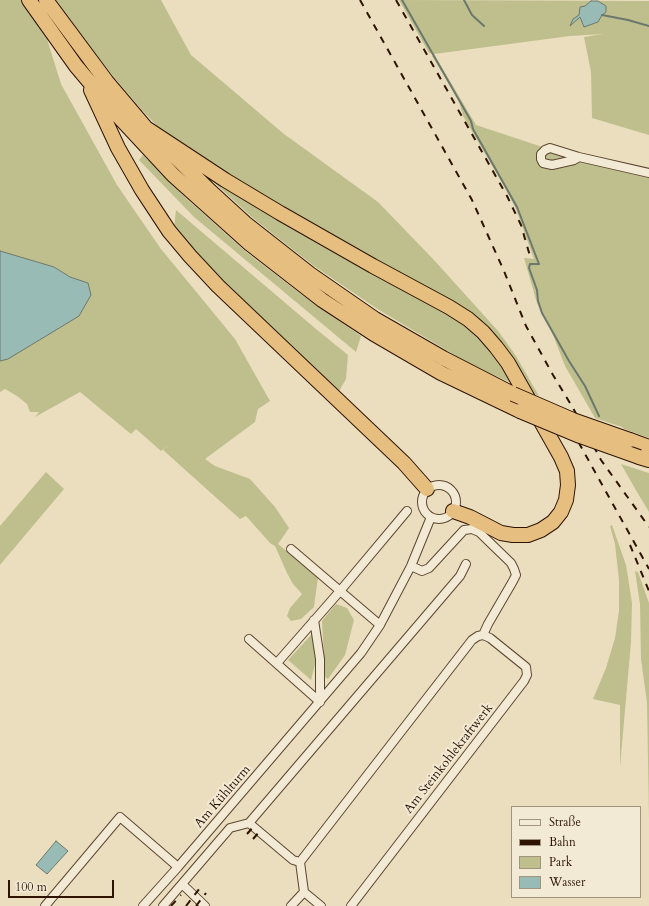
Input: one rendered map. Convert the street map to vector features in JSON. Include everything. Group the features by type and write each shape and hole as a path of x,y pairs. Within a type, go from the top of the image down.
{"highway":[{"path":"29,0 85,77 142,142 178,180 224,222 285,272 349,318 441,373 520,412 644,459"},
{"path":"46,0 102,77 146,128 245,223 310,274 375,319 443,358 513,394 574,420 649,447"},
{"path":"85,77 118,148 142,190 174,237 218,286 404,463 427,489"},
{"path":"146,128 225,180 280,213 449,307 478,328 496,347 508,363 567,471 568,485 566,500 561,512 553,522 541,530 528,535 501,533 470,517 453,511"}],"street":[{"path":"579,157 649,173"},
{"path":"437,484 448,487 455,496 455,506 453,511 446,517 436,518 427,514 422,504 422,499 427,489 437,484"},
{"path":"276,663 340,591 407,511"},
{"name":"Am Kühlturm","path":"143,906 361,653 380,625 411,566 431,517"},
{"path":"321,906 304,892 300,862 472,640 483,635 516,575 511,563 479,532 472,529 464,530 429,568 422,571 411,566"},
{"path":"291,549 380,625"},
{"path":"163,906 230,828 249,823 455,582 466,564"},
{"path":"314,620 320,659 320,702"},
{"name":"Am Steinkohlekraftwerk","path":"351,906 524,681 527,674 526,667 490,638 483,635"},
{"path":"249,639 320,702"},
{"path":"45,906 120,817 178,867"},
{"path":"249,823 293,860 300,862"},
{"path":"182,884 206,906"},
{"path":"291,906 304,892"}],"green space":[{"path":"0,0 21,0 47,39 61,84 117,185 161,249 235,339 270,401 258,409 255,422 205,459 215,466 250,479 275,507 289,528 278,544 318,577 314,607 301,619 291,621 287,616 290,608 302,594 293,584 275,546 270,543 246,516 240,519 163,450 170,444 161,451 136,429 131,434 80,392 35,417 39,412 30,412 27,404 17,396 5,389 0,392 0,361 8,359 88,283 70,277 54,267 0,251"},
{"path":"56,0 161,0 191,55 284,134 378,202 434,260 499,332 516,356 539,396 468,363 379,310 314,266 254,219 185,156 141,109 74,27"},
{"path":"399,0 649,1 649,135 592,118 591,72 584,37 603,34 570,36 434,54 429,53"},
{"path":"434,54 476,125 591,163 649,177 649,438 595,418 565,366 553,335 537,303 524,258 534,259 516,209 463,116 459,101 432,56"},
{"path":"143,155 187,199 245,251 302,295 361,336 356,352 194,217 139,160"},
{"path":"176,210 348,355 346,379 338,393 228,286 174,228"},
{"path":"621,464 649,473 649,512 637,492"},
{"path":"46,472 64,489 0,565 0,526"},
{"path":"612,525 626,565 632,603 631,642 620,767 620,705 593,699 606,668 615,638 619,611 619,580 615,544 610,526"},
{"path":"635,571 638,572 649,603 649,818 647,703 641,659 640,604"},
{"path":"336,604 347,608 354,620 345,655 328,679 325,677 322,621"},
{"path":"313,633 317,657 311,680 288,660"}],"water":[{"path":"591,1 598,1 606,6 606,12 602,15 598,22 584,27 580,17 570,26 573,19 579,15 580,7 585,6"},
{"path":"0,251 54,267 70,277 88,283 91,295 79,316 8,359 0,361"},
{"path":"56,841 68,851 47,874 36,865"}],"waterway":[{"path":"402,0 471,121 473,129 517,207 539,264 530,264 529,268 537,290 538,301 542,313 585,386 599,416"},
{"path":"464,0 472,15 484,26"},
{"path":"602,15 649,26"}],"railway":[{"path":"360,0 472,200 504,271 526,326 601,460 649,527"},
{"path":"396,0 507,196 521,225 530,256"},
{"path":"565,418 649,569"},
{"path":"630,545 649,591"},
{"path":"247,834 254,826"},
{"path":"253,839 260,831"},
{"path":"186,906 200,888"},
{"path":"196,906 206,893"},
{"path":"171,906 181,895"}]}
